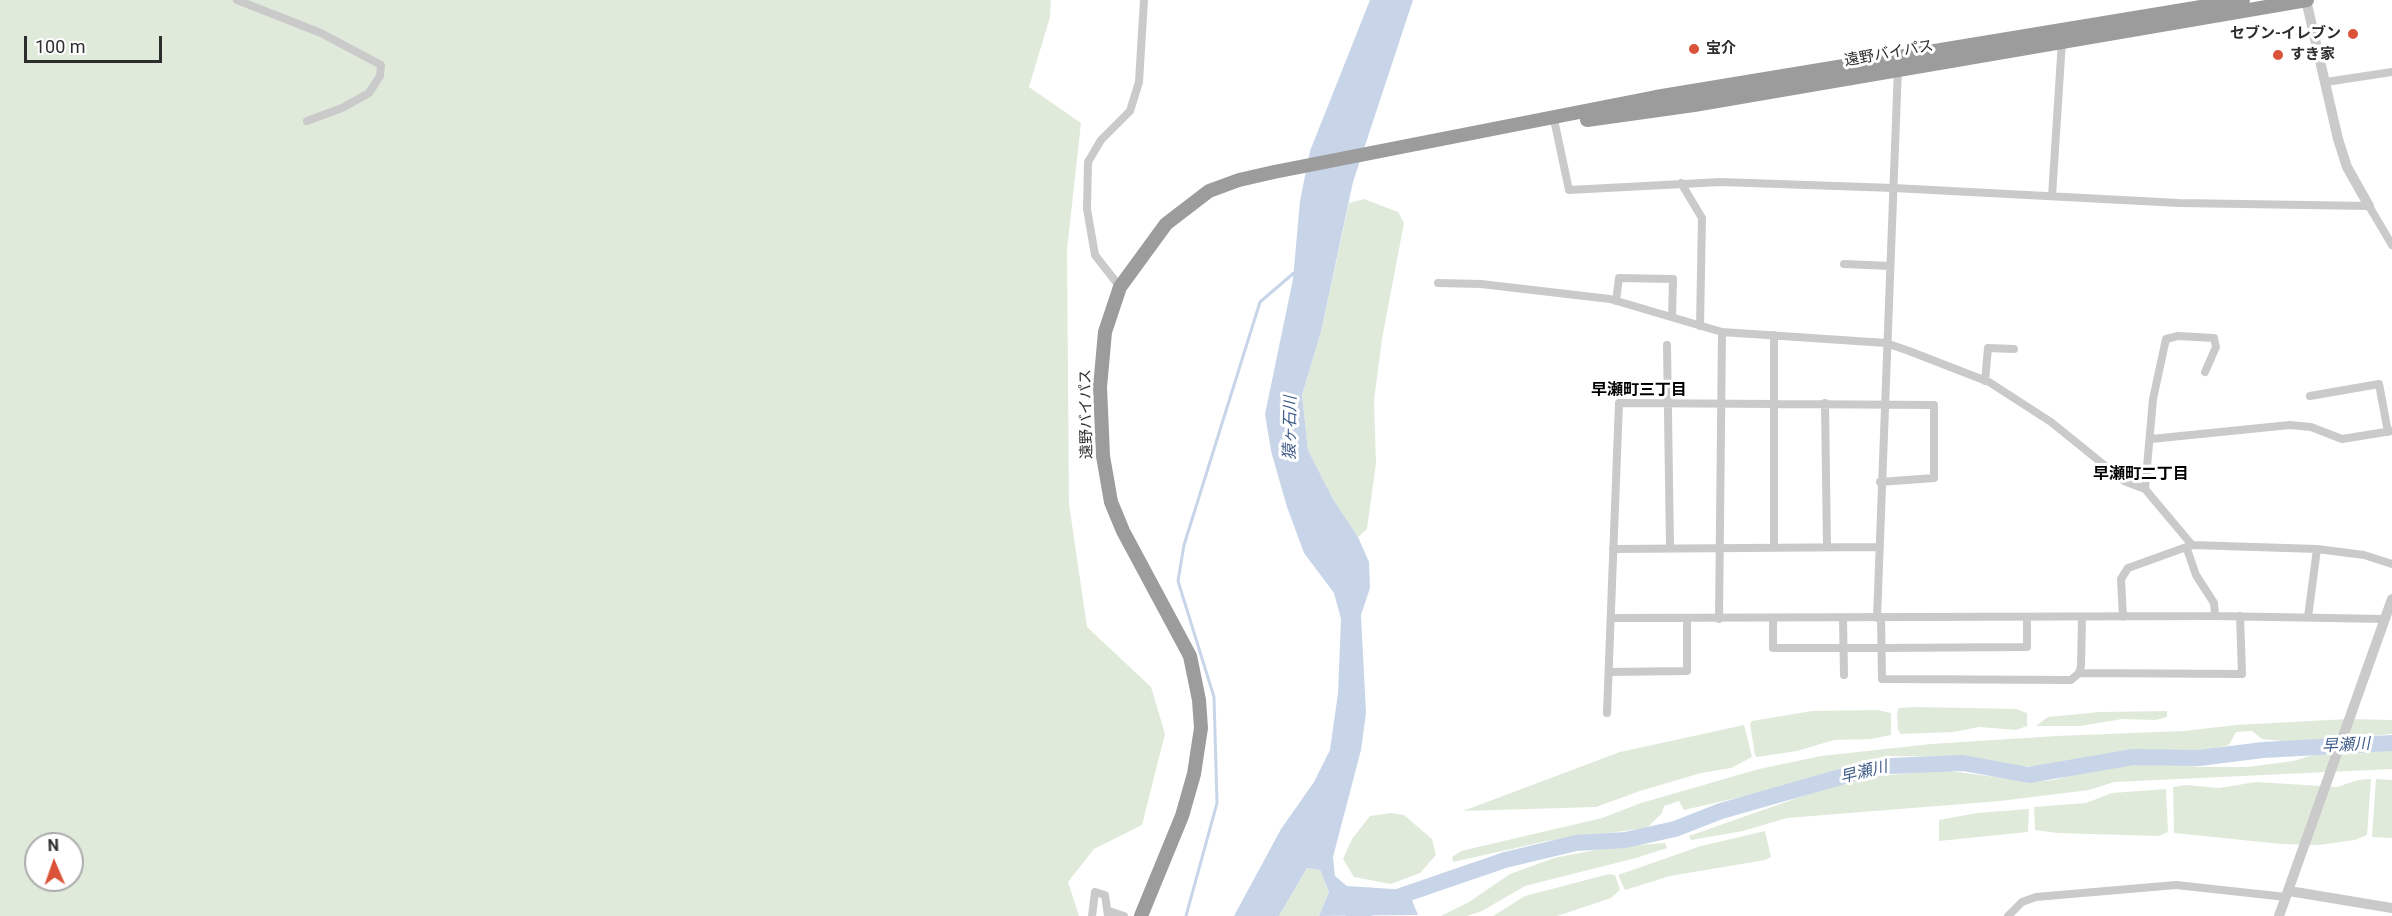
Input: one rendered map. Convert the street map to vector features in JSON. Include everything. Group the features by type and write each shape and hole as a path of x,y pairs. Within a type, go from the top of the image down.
{"highway":[{"name":"遠野バイパス","path":"1141,916 1182,816 1194,774 1201,728 1199,700 1190,656 1122,531 1111,502 1103,456 1100,387 1105,332 1120,287 1146,247 1166,224 1209,192 1239,180 1286,170 1656,98 2215,2 2242,0"},
{"name":"遠野バイパス","path":"1475,135 1694,105 1898,68 2307,0"}],"street":[{"path":"237,0 321,33 381,65 380,76 369,93 342,108 307,121"},
{"path":"1120,287 1095,255 1087,209 1088,162 1101,140 1130,111 1139,82 1144,0"},
{"path":"2307,0 2338,139 2347,167 2392,245"},
{"path":"2052,196 2062,41"},
{"path":"1898,68 1878,547 1882,679 2071,680 2079,673 2242,674 2240,616"},
{"path":"2326,82 2392,72"},
{"path":"1555,124 1569,190 1721,182 1894,188 2179,203 2369,206"},
{"path":"1681,183 1702,218 1700,326"},
{"path":"1844,264 1890,266"},
{"path":"1616,301 1618,278 1673,279 1672,317"},
{"path":"1437,283 1481,284 1616,301 1722,332 1886,343 1985,381 2051,422 2124,481 2145,489 2189,547 2196,575 2214,603 2215,616"},
{"path":"1719,619 1722,332"},
{"path":"1774,335 1774,548"},
{"path":"2145,489 2153,399 2166,339 2178,336 2214,338 2216,347 2205,372"},
{"path":"1667,345 1670,548"},
{"path":"1985,381 1988,348 2014,349"},
{"path":"2151,440 2290,424 2311,427 2342,439 2390,432 2379,384 2310,396"},
{"path":"1607,713 1619,403 1934,405 1934,478 1880,482"},
{"path":"1825,403 1827,547"},
{"path":"1613,549 1878,547"},
{"path":"2123,617 2121,579 2128,568 2189,547 2317,549 2364,555 2392,564"},
{"path":"2308,617 2317,549"},
{"path":"2279,916 2356,696 2386,624 2392,599"},
{"path":"1611,618 2240,616 2308,617 2386,624"},
{"path":"2079,673 2082,617"},
{"path":"1773,618 1773,648 1882,648 2027,647 2027,618"},
{"path":"1843,618 1844,675"},
{"path":"1609,672 1687,671 1687,619"},
{"path":"2008,916 2022,902 2036,897 2176,885 2287,894 2392,908"},
{"path":"1092,916 1095,892 1105,895 1108,913 1124,916"}],"green space":[{"path":"0,0 1051,0 1050,17 1029,87 1081,123 1067,250 1069,504 1087,627 1151,687 1165,734 1142,825 1094,849 1068,882 1079,916 0,916"},
{"path":"1364,199 1398,212 1404,223 1382,339 1374,401 1376,463 1367,529 1358,537 1333,499 1308,450 1302,395 1321,332 1349,203"},
{"path":"1899,708 2016,709 2027,713 2027,726 2016,730 1979,727 1954,732 1901,734 1898,730"},
{"path":"1877,710 1891,713 1891,735 1871,739 1834,740 1797,751 1757,757 1755,755 1750,724 1752,721 1812,711"},
{"path":"2167,711 2167,717 2155,720 2122,719 2081,726 2036,726 2048,717 2100,712"},
{"path":"2348,719 2392,720 2392,734 2302,743 2262,739 2252,731 2236,732 2229,745 2199,752 2137,752 2100,756 2055,765 2018,767 1965,757 1885,756 1802,783 1684,810 1679,801 1664,806 1662,813 1647,828 1547,841 1453,862 1452,857 1461,851 1602,818 1641,803 1759,769 1821,756 1931,744 2184,731 2236,725"},
{"path":"1744,725 1752,757 1731,768 1701,773 1596,807 1463,811 1620,752"},
{"path":"2392,750 2392,769 2114,782 2089,790 2000,801 1787,818 1743,831 1691,840 1689,836 1840,783 1879,776 1942,770 2033,782 2054,780 2115,764 2159,762 2199,767 2248,767 2293,761 2320,753"},
{"path":"2371,779 2367,835 2355,840 2319,845 2281,844 2174,833 2173,787 2186,785 2219,788 2256,782 2337,787 2358,780"},
{"path":"2376,779 2392,780 2392,838 2372,837"},
{"path":"2166,789 2168,832 2158,836 2057,833 2035,830 2034,807 2086,803 2112,793"},
{"path":"2029,809 2028,832 1939,841 1939,820 1977,813"},
{"path":"1391,813 1404,815 1432,839 1436,855 1420,873 1391,884 1354,877 1343,859 1352,839 1370,816"},
{"path":"1765,831 1771,857 1765,860 1670,876 1625,890 1618,875 1701,846"},
{"path":"1665,843 1667,848 1636,858 1525,886 1482,911 1467,916 1441,916 1469,902 1510,874 1554,858 1611,847"},
{"path":"1307,868 1320,870 1329,892 1319,916 1279,916"},
{"path":"1609,874 1615,875 1620,890 1611,898 1557,916 1493,916 1525,896"}],"water":[{"name":"猿ヶ石川","path":"1370,0 1413,0 1353,182 1321,332 1302,395 1308,450 1333,499 1358,537 1369,562 1370,588 1361,615 1366,713 1361,750 1333,857 1335,876 1347,886 1408,890 1418,915 1319,916 1329,892 1320,870 1307,868 1279,916 1234,916 1281,829 1314,782 1330,750 1338,693 1341,619 1334,593 1304,553 1287,507 1271,451 1265,414 1293,279 1300,201 1310,151"}],"waterway":[{"path":"1186,916 1217,803 1214,697 1178,581 1184,545 1260,302 1295,272"},
{"name":"早瀬川","path":"1354,916 1374,905 1505,860 1576,843 1625,840 1675,829 1721,811 1851,774 1890,766 1963,763 2029,775 2133,757 2199,758 2263,750 2392,743"}],"place":[{"name":"セブン-イレブン","path":"2353,34"},
{"name":"宝介","path":"1694,49"},
{"name":"すき家","path":"2278,55"}],"district":[{"name":"早瀬町三丁目","path":"1639,391"},
{"name":"早瀬町二丁目","path":"2141,475"}]}
